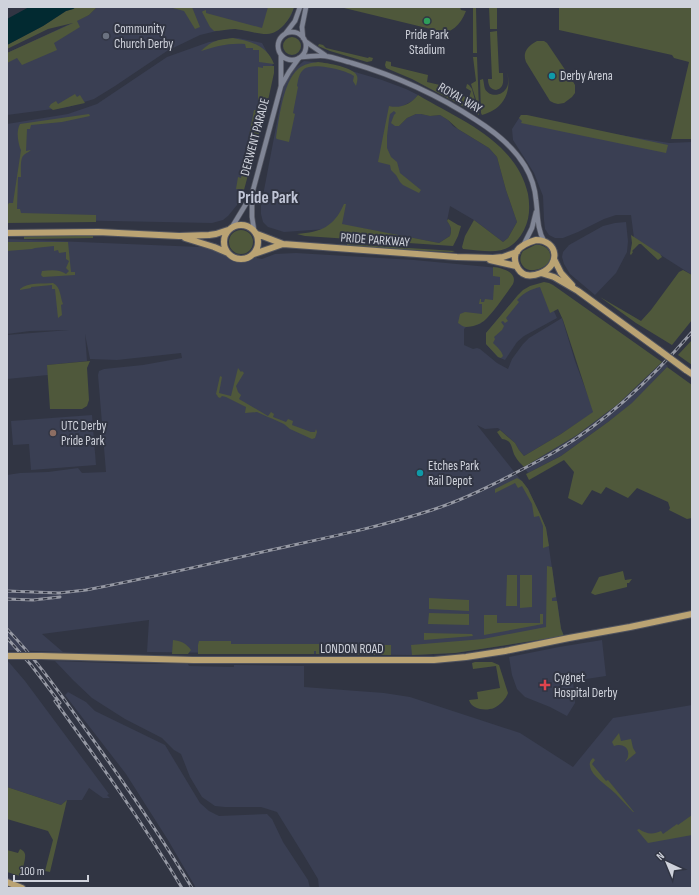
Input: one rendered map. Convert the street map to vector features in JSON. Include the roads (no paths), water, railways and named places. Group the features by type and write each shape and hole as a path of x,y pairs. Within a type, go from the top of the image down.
{"main road":[{"path":"7,233 98,232 179,236 209,235 243,225 249,226 255,232 258,244 254,254 248,258 239,259 232,257 228,253 224,246 224,241 225,236 230,229"},
{"name":"PRIDE PARKWAY","path":"255,232 283,244 493,258 503,257 517,252"},
{"path":"179,236 228,253"},
{"path":"540,274 551,267 554,259 554,253 549,244 544,241 536,240 522,246 517,252 515,261 516,266 521,272 528,275 540,274 554,277 578,291 692,374"},
{"name":"PRIDE PARKWAY","path":"254,254 283,244"},
{"name":"PRIDE PARKWAY","path":"467,257 516,266"},
{"path":"554,259 561,273 578,291"},
{"name":"LONDON ROAD","path":"7,656 193,660 434,660 505,651 569,638 630,628 692,614"},
{"path":"7,882 22,888"}],"street":[{"path":"285,34 295,32 303,38 306,43 306,49 300,58 289,60 278,51 280,39 295,21 300,7"},
{"path":"303,38 302,26 306,7"},
{"name":"ROYAL WAY","path":"303,38 326,56"},
{"name":"DERWENT PARADE","path":"255,232 252,217 252,194 280,86 281,55"},
{"name":"ROYAL WAY","path":"300,58 326,56 363,66 411,84 451,105 487,127 508,145 523,163 530,175 534,187 539,231 544,241"},
{"name":"DERWENT PARADE","path":"280,86 300,58"},
{"name":"DERWENT PARADE","path":"230,229 252,194"},
{"name":"ROYAL WAY","path":"522,246 532,228 537,210"}],"railway":[{"path":"7,591 59,593 86,590 179,571 352,532 392,522 443,506 498,482 548,456 577,438 630,396 662,365 692,332"},
{"path":"7,599 33,600 60,597"},
{"path":"7,629 60,693 155,829 192,888"},
{"path":"7,638 31,665 60,703"},
{"path":"55,701 136,816 182,888"}],"place":[{"name":"Pride Park Stadium","path":"427,21"},
{"name":"Community Church Derby","path":"106,36"},
{"name":"Derby Arena","path":"552,76"},
{"name":"UTC Derby Pride Park","path":"53,433"},
{"name":"Etches Park Rail Depot","path":"420,473"},
{"name":"Cygnet Hospital Derby","path":"545,685"}],"district":[{"name":"Pride Park","path":"268,198"}]}
